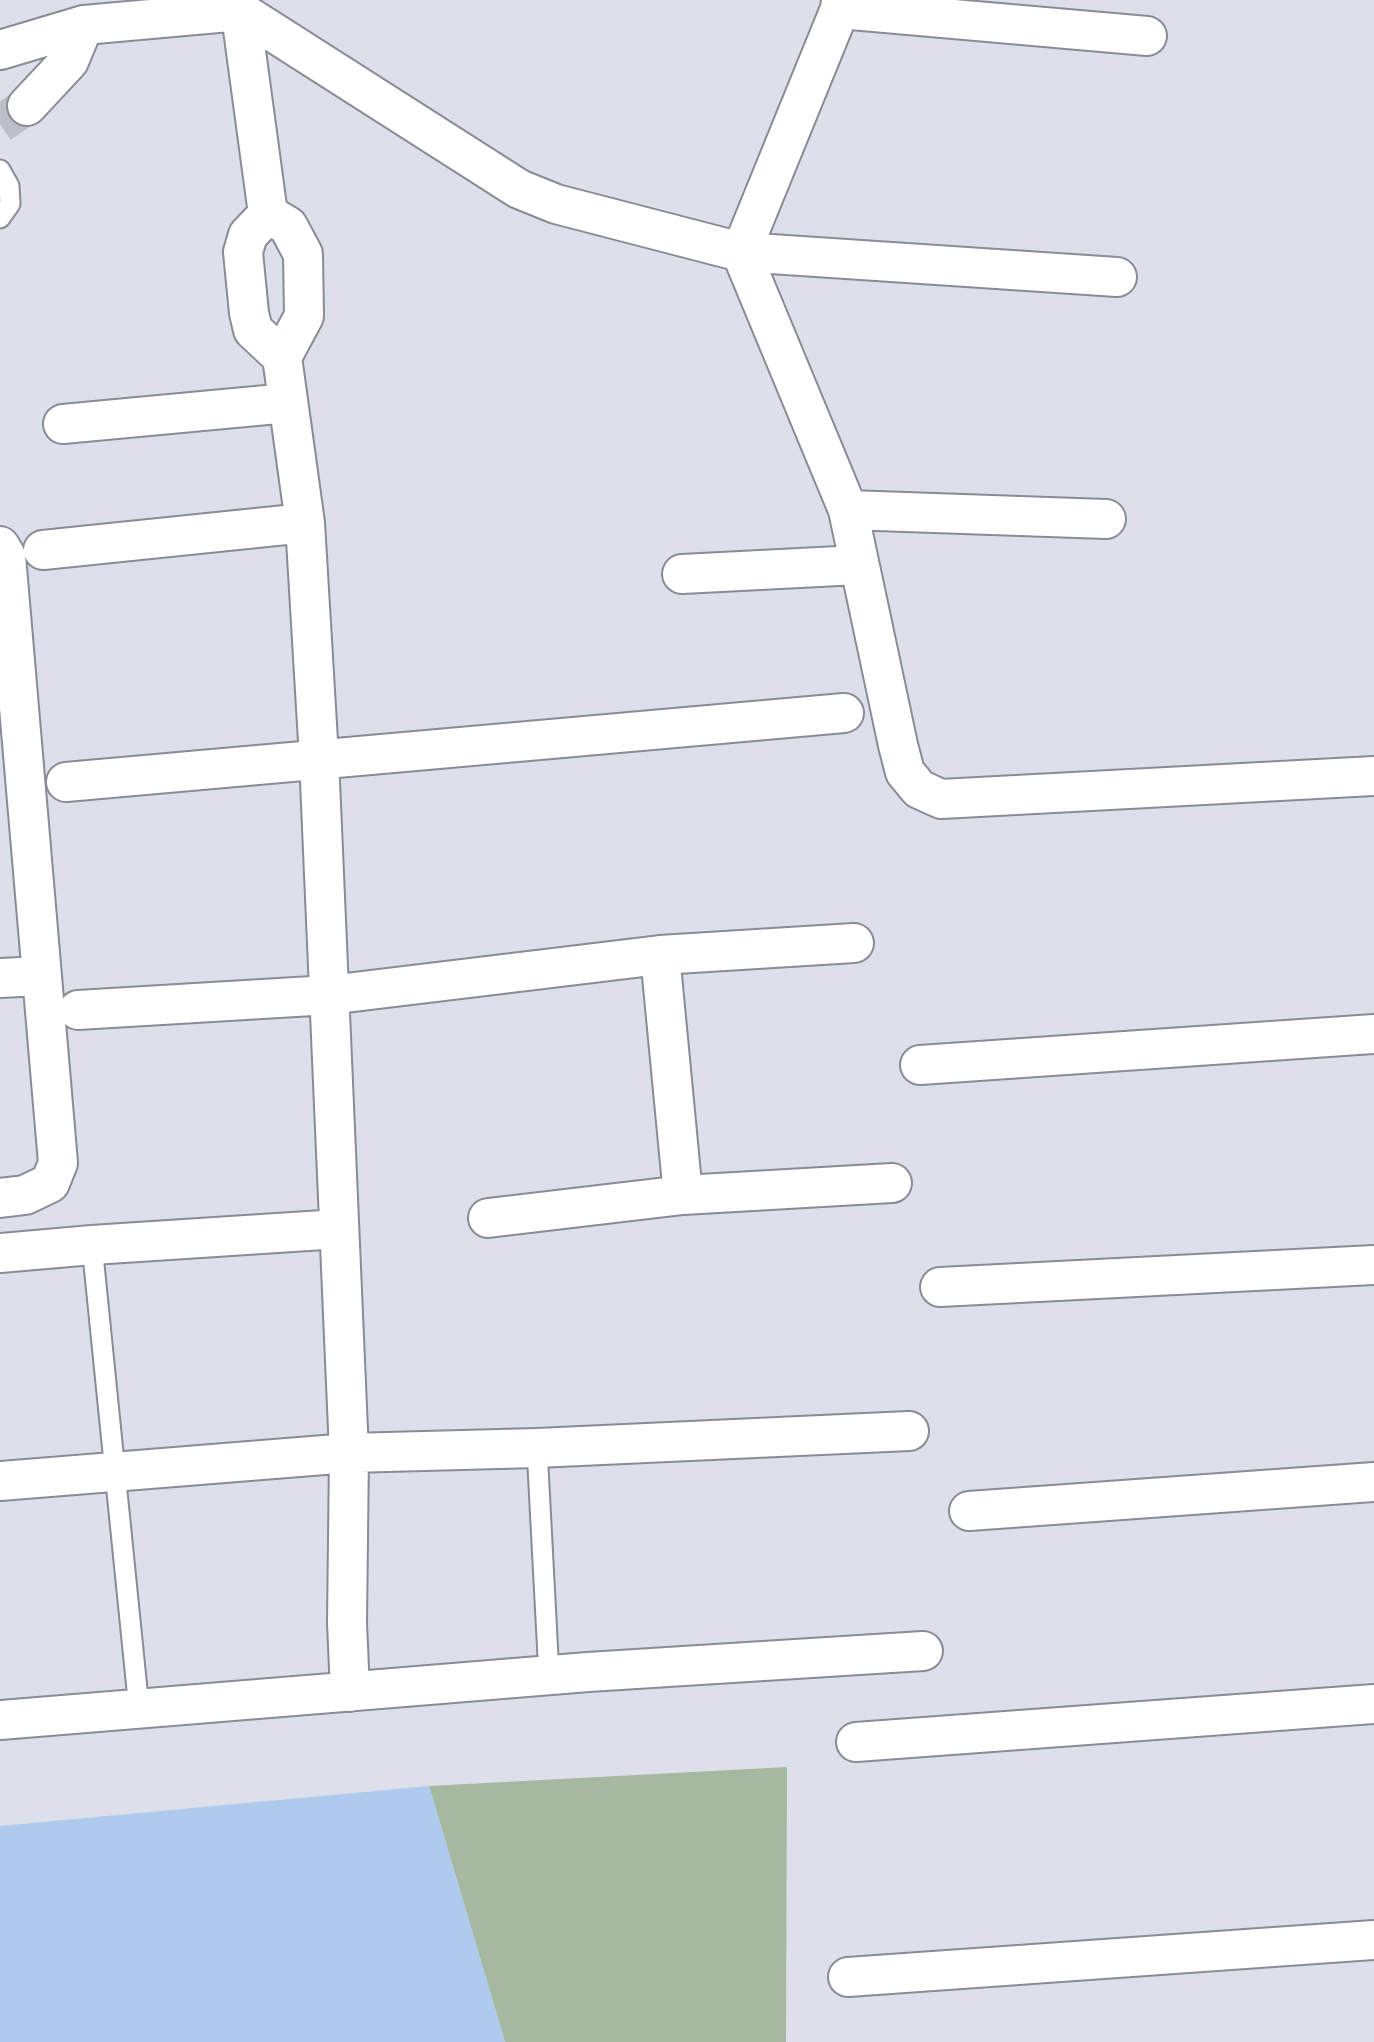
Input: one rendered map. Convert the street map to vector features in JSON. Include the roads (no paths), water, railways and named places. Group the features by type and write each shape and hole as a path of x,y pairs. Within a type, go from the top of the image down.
{"street":[{"path":"239,5 268,214"},
{"path":"0,50 84,25 239,5 519,189 556,204 741,252 1117,277"},
{"path":"1147,36 840,5 741,252 848,510 905,772 919,789 941,799 1374,776"},
{"path":"27,106 69,61 84,25"},
{"path":"268,214 288,226 303,254 304,316 282,357 305,523 319,758 349,1453 347,1623 350,1692"},
{"path":"268,214 248,235 243,252 248,313 253,330 282,357"},
{"path":"62,424 288,403"},
{"path":"848,510 1106,519"},
{"path":"43,550 305,523"},
{"path":"0,546 6,556 12,750 41,976 58,1163 50,1183 25,1195 0,1198"},
{"path":"682,574 858,565"},
{"path":"66,782 844,713"},
{"path":"78,1010 329,995 660,955 854,943"},
{"path":"660,955 683,1195"},
{"path":"0,978 41,976"},
{"path":"920,1065 1374,1034"},
{"path":"488,1218 683,1195 891,1184"},
{"path":"0,1253 339,1229"},
{"path":"940,1287 1374,1265"},
{"path":"0,1481 349,1453 537,1448 909,1431"},
{"path":"969,1511 1374,1482"},
{"path":"0,1720 549,1675 923,1651"},
{"path":"856,1742 1374,1704"},
{"path":"848,1977 1374,1940"}],"lane":[{"path":"0,170 9,186 10,204 0,218"},
{"path":"92,1245 139,1709"},
{"path":"537,1448 549,1675"}],"water":[{"path":"429,1786 505,2042 0,2042 0,1826"}],"tunnel":[{"path":"0,124 27,106"}]}
